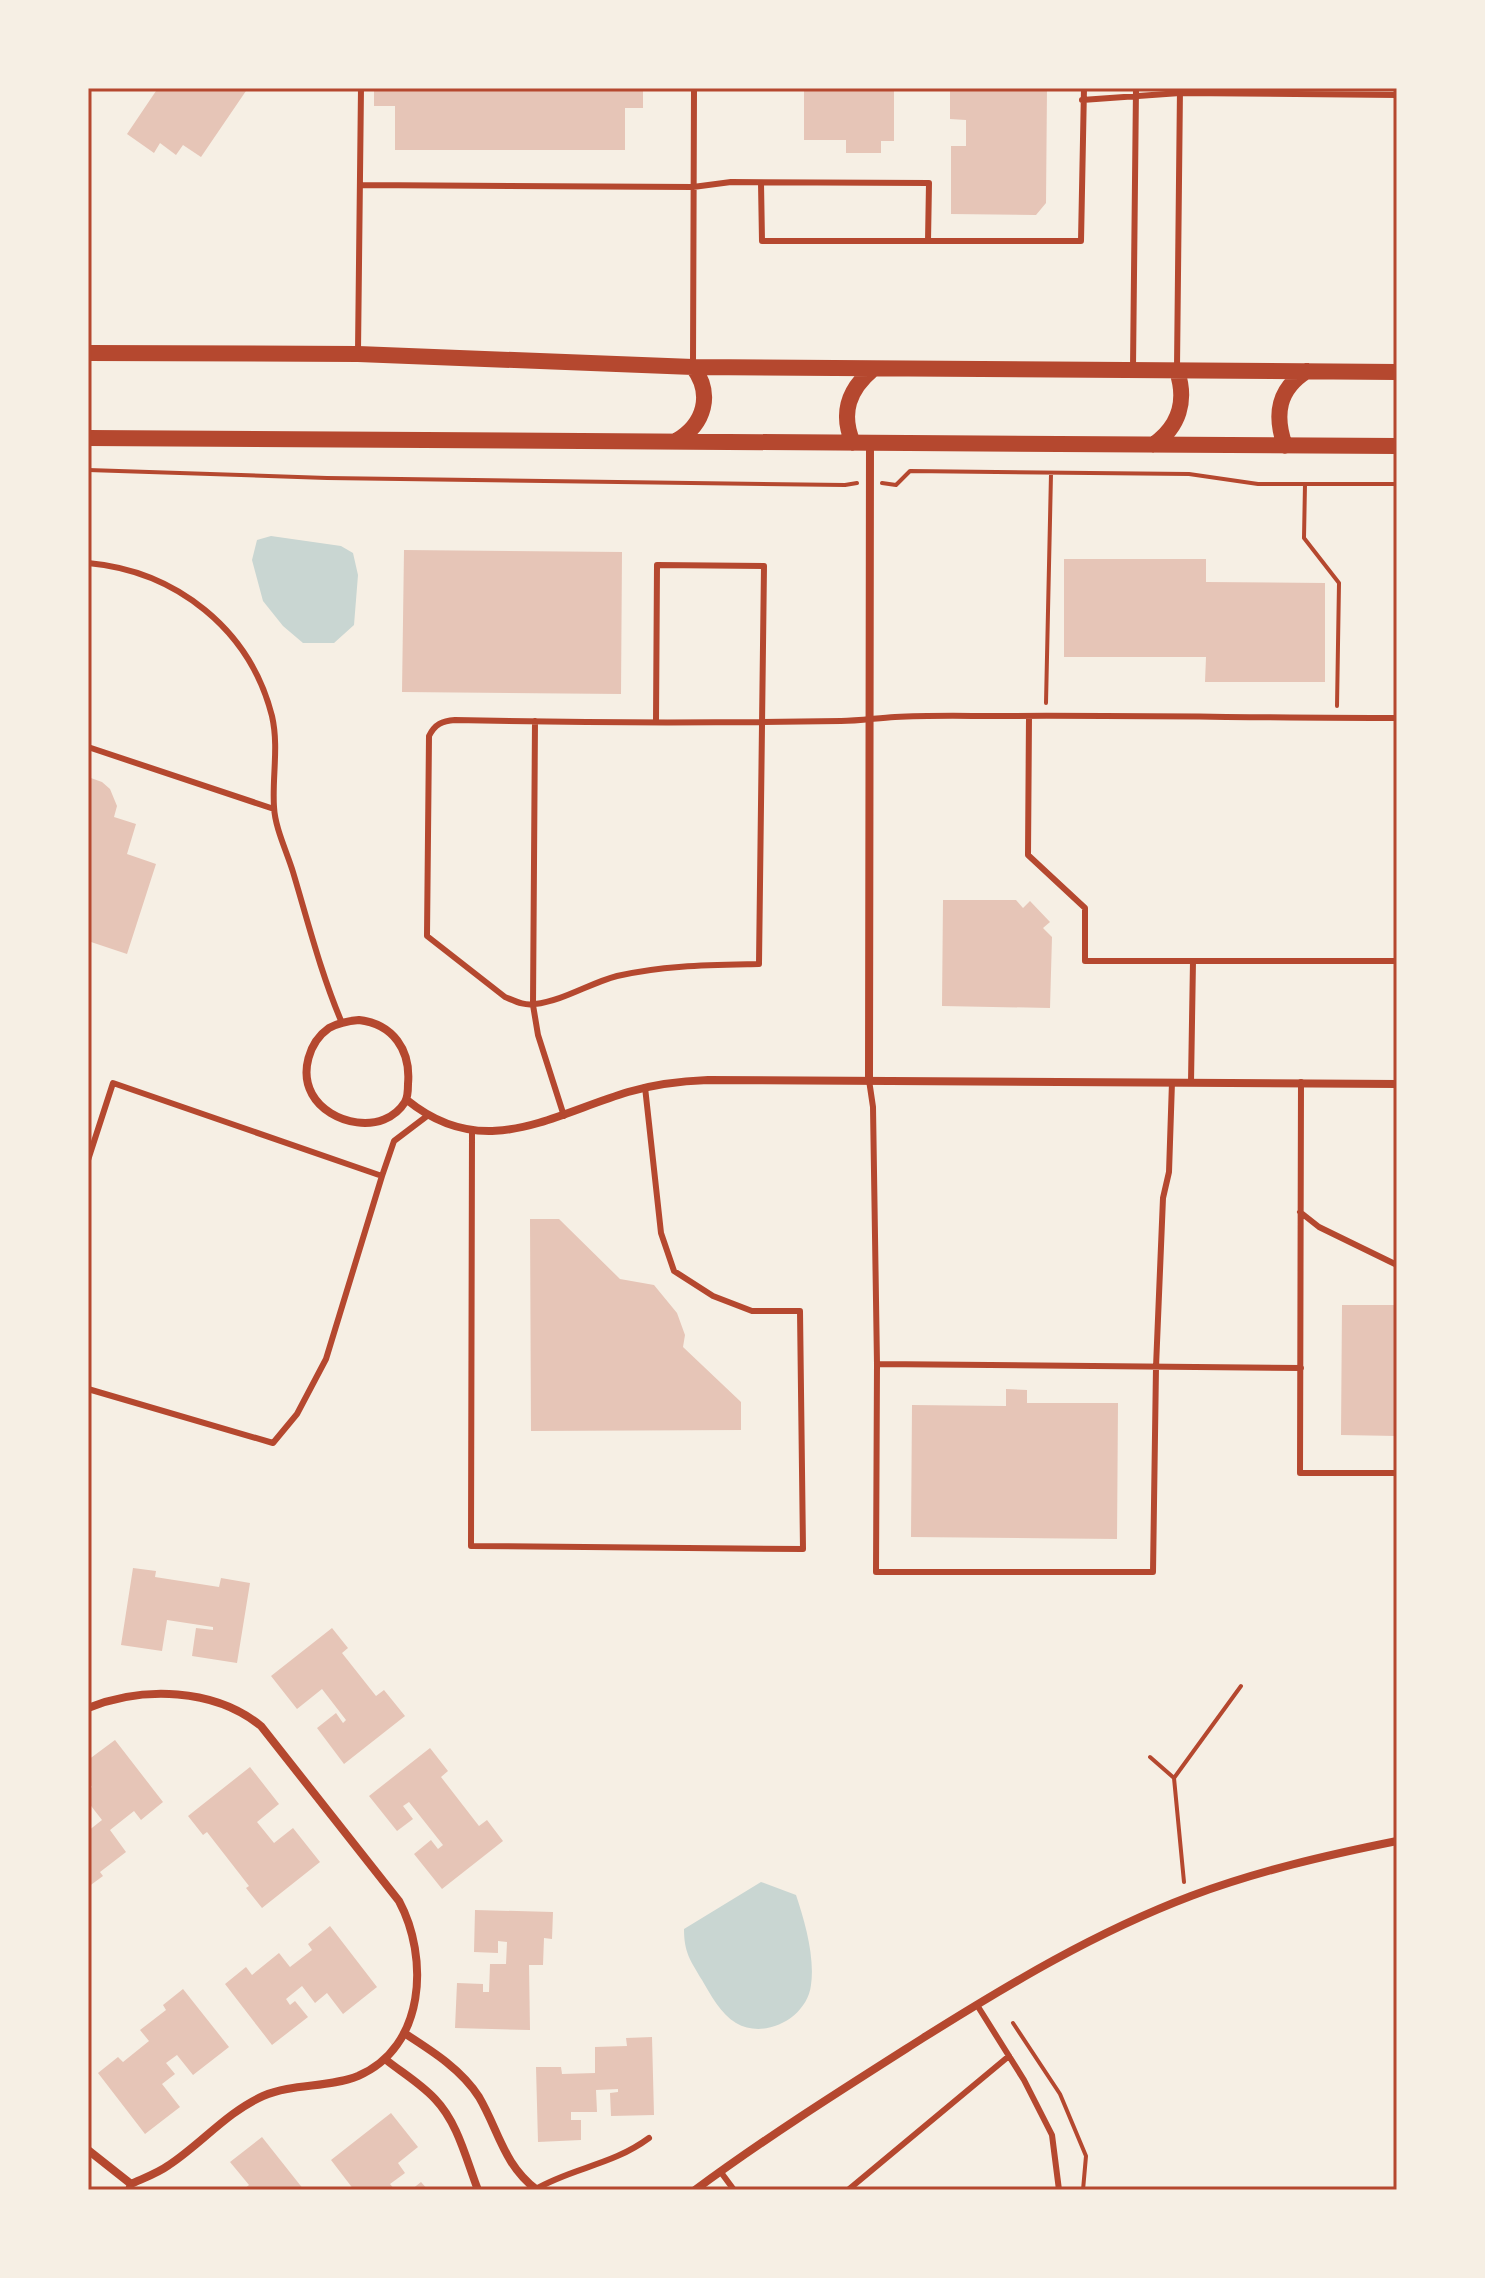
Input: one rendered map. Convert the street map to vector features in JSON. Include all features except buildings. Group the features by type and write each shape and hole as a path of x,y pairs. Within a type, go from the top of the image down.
{"main road":[{"path":"88,353 358,354 693,367 1397,372"},
{"path":"675,442 697,425 705,401 705,388 693,367"},
{"path":"862,443 848,430 848,404 854,388 873,369"},
{"path":"1153,445 1163,438 1179,415 1182,393 1177,371"},
{"path":"1285,446 1279,422 1282,396 1288,385 1307,371"},
{"path":"88,438 1397,446"}],"street":[{"path":"862,443 870,720 869,1080"},
{"path":"359,1020 371,1021 393,1034 407,1060 407,1100 394,1114 380,1120 360,1123 329,1114 309,1089 306,1068 321,1035 342,1023 359,1020"},
{"path":"407,1100 427,1116 472,1130 516,1130 645,1087 708,1080 1397,1084"},
{"path":"88,1708 121,1697 194,1697 230,1705 261,1726 399,1901 410,1922 417,1948 418,1973 412,2016 395,2049 358,2076 263,2095 169,2166 130,2187 88,2150"},
{"path":"695,2190 849,2084 1049,1962 1121,1925 1188,1897 1282,1867 1397,1841"},
{"path":"404,2033 454,2068 470,2085 515,2171 536,2190"},
{"path":"385,2059 421,2086 443,2109 454,2127 478,2190"}],"lane":[{"path":"358,354 361,88"},
{"path":"693,367 694,88"},
{"path":"761,183 762,241 1081,241 1084,88"},
{"path":"1133,370 1136,88"},
{"path":"1082,100 1136,97 1180,90 1397,95"},
{"path":"1177,371 1180,90"},
{"path":"361,185 693,187 731,182 929,183 928,241"},
{"path":"88,563 129,570 169,585 208,611 238,643 253,666 272,718 276,749 274,809 342,1023"},
{"path":"656,721 657,565 764,566 763,721 759,964 690,965 645,970 533,1005 505,997 427,936 429,736 433,727 444,721 455,720 535,721 656,721 763,721 1029,716 1397,718"},
{"path":"1029,716 1028,855 1085,908 1085,961 1397,961"},
{"path":"535,721 533,1005 542,1048 564,1116"},
{"path":"88,747 274,809"},
{"path":"1191,1082 1193,961"},
{"path":"869,1080 873,1107 877,1364 876,1572 1153,1572 1156,1367 1163,1198 1169,1172 1172,1082"},
{"path":"1301,1082 1300,1473 1397,1473"},
{"path":"88,1160 113,1083 382,1176"},
{"path":"472,1130 471,1546 803,1549 800,1311 752,1311 713,1296 674,1271 661,1233 645,1087"},
{"path":"88,1389 273,1443 297,1414 326,1359 394,1141 427,1116"},
{"path":"1300,1212 1319,1227 1397,1265"},
{"path":"877,1364 1301,1368"},
{"path":"977,2005 1052,2135 1059,2190"},
{"path":"848,2190 1009,2056"},
{"path":"536,2190 553,2180 623,2156 649,2138"},
{"path":"720,2171 734,2190"}],"path":[{"path":"88,470 327,478 849,483"},
{"path":"893,484 896,485 910,471 1189,474 1258,484 1397,484"},
{"path":"1046,703 1051,473"},
{"path":"1305,484 1304,538 1339,583 1337,706"},
{"path":"1184,1882 1174,1778 1241,1686"},
{"path":"1150,1757 1174,1778"},
{"path":"1013,2023 1060,2094 1086,2156 1083,2190"}],"shaded area":[{"path":"271,536 341,546 353,553 358,575 354,625 334,643 303,643 283,626 263,601 252,560 257,540"},
{"path":"761,1882 796,1895 808,1940 812,1974 808,1997 802,2007 783,2023 759,2029 736,2023 716,2003 688,1956 684,1929"}]}
